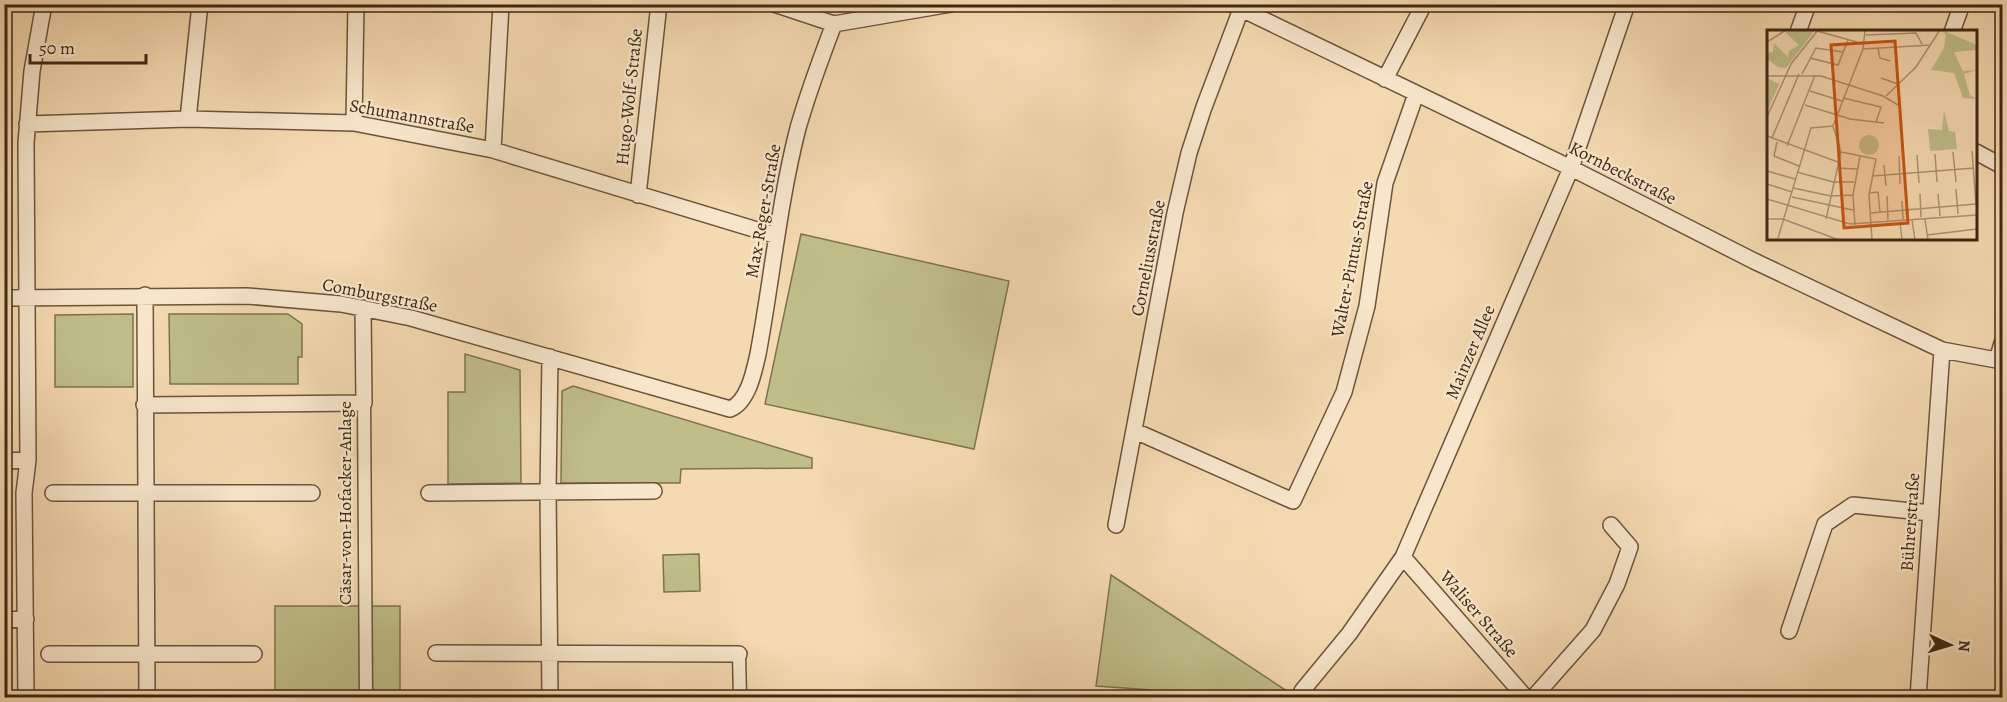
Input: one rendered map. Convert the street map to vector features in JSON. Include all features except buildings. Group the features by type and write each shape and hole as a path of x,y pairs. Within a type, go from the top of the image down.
{"street":[{"path":"26,698 24,492 28,460 27,124 32,71 44,4"},
{"path":"188,119 200,4"},
{"path":"354,123 356,4"},
{"path":"493,150 501,4"},
{"name":"Hugo-Wolf-Straße","path":"638,195 659,4"},
{"path":"774,4 834,24 951,4"},
{"path":"1385,79 1424,4"},
{"name":"Mainzer Allee","path":"1302,691 1349,634 1403,557 1570,168 1627,4"},
{"path":"1799,30 1808,4"},
{"path":"1953,30 1962,4"},
{"name":"Kornbeckstraße","path":"1238,6 1570,168 1754,261 1942,350 2000,360"},
{"name":"Corneliusstraße","path":"1116,525 1175,213 1189,153 1238,6"},
{"name":"Max-Reger-Straße","path":"737,406 745,396 757,360 777,236 799,127 815,73 834,24"},
{"name":"Walter-Pintus-Straße","path":"1135,431 1293,501 1344,392 1367,306 1385,183 1416,94"},
{"name":"Schumannstraße","path":"27,124 188,119 354,123 493,150 777,236"},
{"path":"1977,153 2002,166"},
{"path":"145,295 147,698"},
{"name":"Comburgstraße","path":"4,298 145,295 247,296 341,304 411,318 720,407 730,409 737,406"},
{"name":"Cäsar-von-Hofacker-Anlage","path":"363,308 366,698"},
{"path":"2000,360 2002,344"},
{"name":"Bührerstraße","path":"1918,698 1942,350"},
{"path":"550,357 548,491 550,698"},
{"path":"144,405 364,403"},
{"path":"4,461 28,460"},
{"path":"429,494 654,491"},
{"path":"53,493 312,493"},
{"path":"1788,631 1825,524 1853,505 1930,513"},
{"path":"1533,698 1593,630 1617,584 1630,547 1611,525"},
{"name":"Waliser Straße","path":"1403,557 1526,698"},
{"path":"4,620 26,619"},
{"path":"436,653 740,654 740,698"},
{"path":"50,654 254,654"}],"shaded area":[{"path":"801,234 1009,281 974,449 765,404"},
{"path":"133,314 133,387 55,387 55,315"},
{"path":"169,314 288,314 302,324 302,357 298,357 298,384 170,384"},
{"path":"465,354 520,370 521,483 448,484 448,392 465,392"},
{"path":"573,386 812,458 812,468 681,469 680,483 561,483 562,391"},
{"path":"699,554 700,591 664,592 663,555"},
{"path":"1111,575 1296,697 1251,697 1096,686"},
{"path":"275,606 400,606 400,697 275,697"}]}
